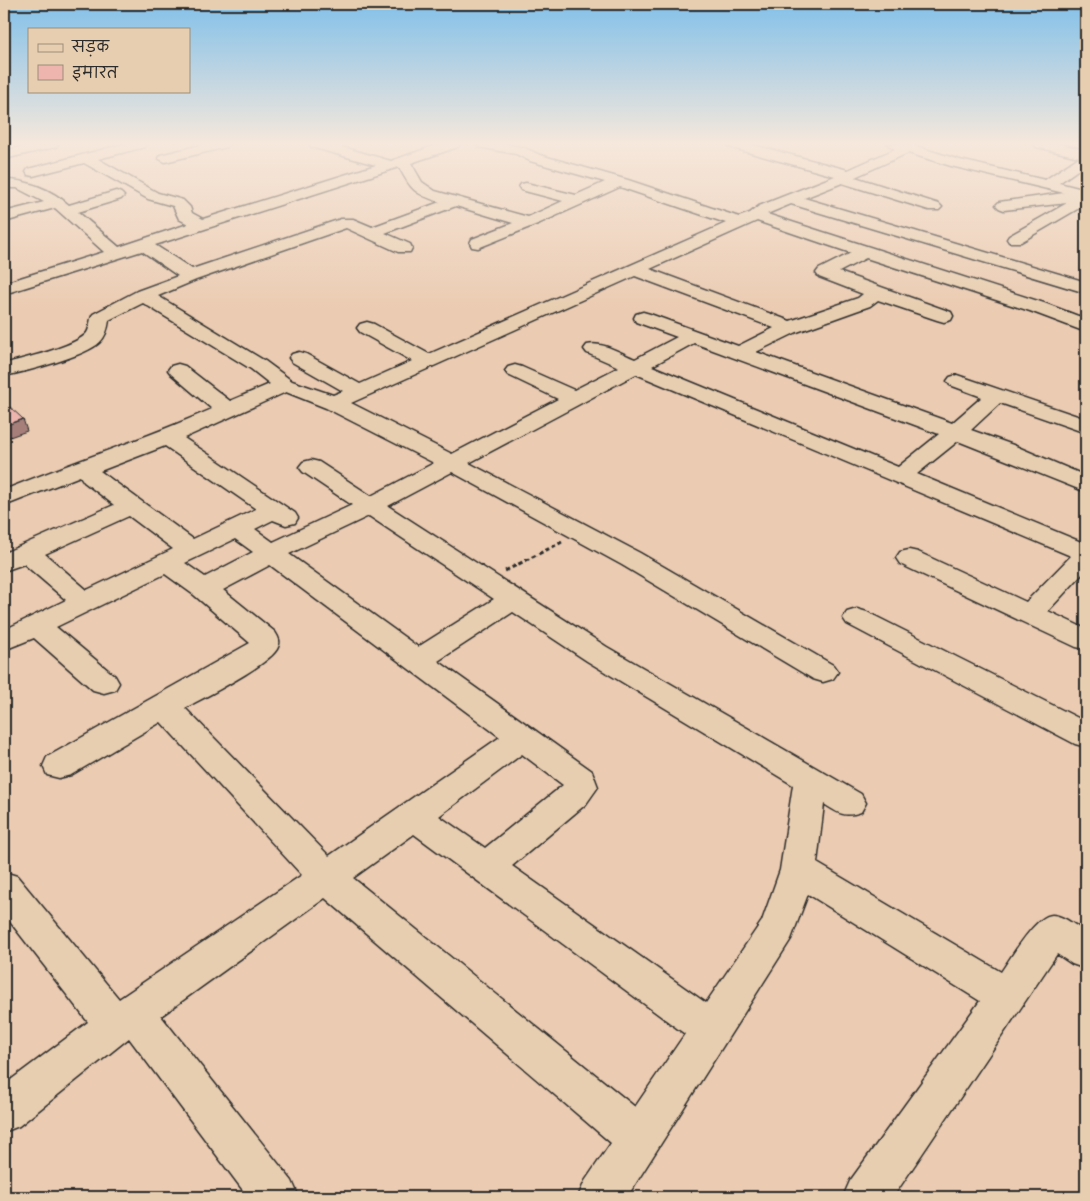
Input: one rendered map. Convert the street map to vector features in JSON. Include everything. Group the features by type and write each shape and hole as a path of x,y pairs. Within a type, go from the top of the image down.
{"street":[{"path":"51,200 62,206 116,253"},
{"path":"4,217 94,200"},
{"path":"167,200 178,203 182,207 185,216 200,225"},
{"path":"4,289 280,200"},
{"path":"447,200 528,222"},
{"path":"478,242 577,200"},
{"path":"681,200 864,252 1037,307 1086,326"},
{"path":"334,403 636,270 748,219 764,209 788,200"},
{"path":"794,200 1086,288"},
{"path":"914,200 934,207"},
{"path":"1004,206 1048,200"},
{"path":"1015,239 1075,200"},
{"path":"371,233 453,202"},
{"path":"8,364 69,349 91,340 99,330 100,318 115,308 182,282 190,276 347,222 404,248"},
{"path":"146,244 190,276"},
{"path":"864,252 825,273 944,316"},
{"path":"636,270 790,328"},
{"path":"739,353 790,328 818,320 864,302 876,293"},
{"path":"143,296 258,364 285,385 334,403 367,418 581,532 631,559 823,672"},
{"path":"643,318 1005,450 1086,485"},
{"path":"367,328 427,361"},
{"path":"204,590 308,534 372,505 694,336"},
{"path":"594,349 1086,554 1030,614"},
{"path":"299,358 359,392"},
{"path":"178,370 228,411"},
{"path":"515,371 574,398"},
{"path":"957,380 1086,426"},
{"path":"4,499 69,472 92,466 168,437 285,385"},
{"path":"901,476 997,395"},
{"path":"168,437 308,534"},
{"path":"59,766 255,655 264,647 265,639 204,590 180,557 132,506 92,477 88,470 92,466"},
{"path":"312,467 597,654 850,804"},
{"path":"15,558 132,506"},
{"path":"4,641 274,510"},
{"path":"238,529 571,771 580,780 581,787 574,795 486,867"},
{"path":"15,558 85,602"},
{"path":"909,558 1086,640"},
{"path":"418,660 514,599"},
{"path":"857,618 1086,736"},
{"path":"36,626 104,683"},
{"path":"165,706 326,877 640,1139"},
{"path":"4,1111 124,1019 414,816 523,737"},
{"path":"602,1197 778,928 798,870 810,780"},
{"path":"414,816 712,1030"},
{"path":"798,870 1007,996"},
{"path":"4,888 124,1019 276,1197"},
{"path":"866,1197 1052,931 1086,952"}],"path":[{"path":"487,581 581,532"}],"building":[{"path":"9,406 23,419 4,426 4,408"}]}
